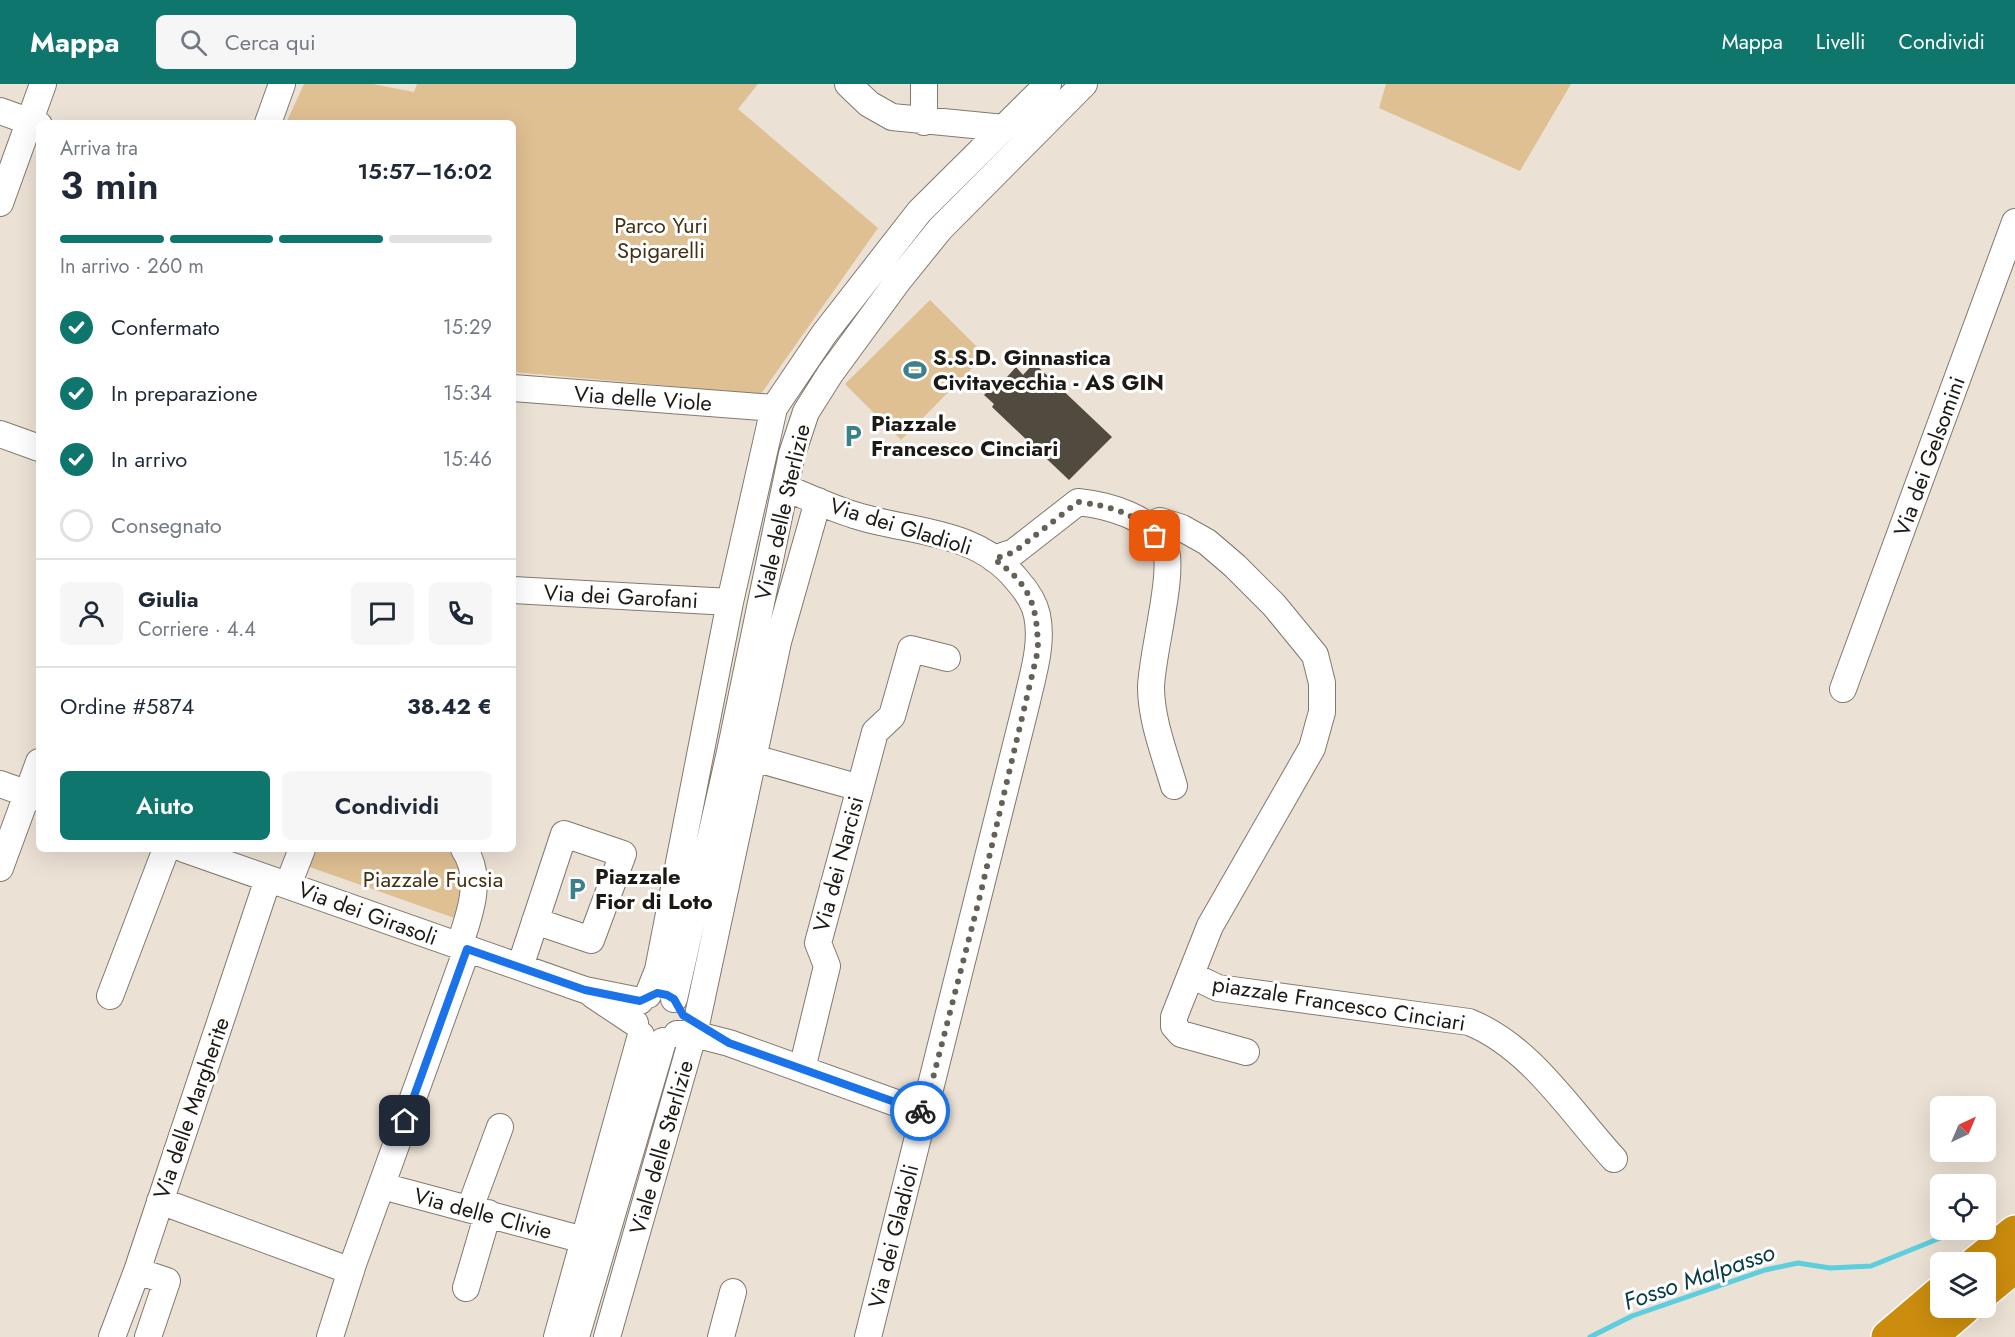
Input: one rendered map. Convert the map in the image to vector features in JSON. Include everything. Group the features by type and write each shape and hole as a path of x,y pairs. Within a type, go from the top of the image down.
{"highway":[{"path":"1990,1252 2015,1232"},
{"path":"1996,1282 2015,1266"},
{"path":"1888,1337 1930,1301"},
{"path":"1930,1337 1952,1318"}],"street":[{"path":"0,203 34,123 43,84"},
{"path":"269,120 282,84"},
{"path":"848,84 869,104 892,117 924,122 1004,128"},
{"path":"924,84 924,122"},
{"name":"Viale delle Sterlizie","path":"607,1337 665,1020 658,970 730,603 774,408 824,334 905,229 1048,84"},
{"name":"Viale delle Sterlizie","path":"557,1337 584,1240 665,1020 742,755 792,454 806,412 830,374 940,230 1084,84"},
{"path":"0,111 34,123"},
{"name":"Via dei Gelsomini","path":"1843,689 2015,222"},
{"name":"Via delle Viole","path":"516,388 774,408"},
{"path":"0,434 36,447"},
{"name":"Via dei Gladioli","path":"786,488 855,515 935,532 976,547 1009,570 1029,594 1037,615 1038,650 979,900 868,1337"},
{"name":"Viale delle Sterlizie","path":"576,1337 665,1020 818,501"},
{"path":"994,559 1014,552 1078,502 1100,504 1135,516 1164,546 1168,571 1152,660 1151,691 1174,786"},
{"name":"piazzale Francesco Cinciari","path":"1147,526 1160,521 1182,528 1207,542 1235,566 1274,605 1315,655 1322,683 1322,712 1312,748 1210,926 1179,1000 1174,1026 1180,1034 1246,1052"},
{"name":"Via dei Garofani","path":"516,590 730,603"},
{"path":"860,788 875,732 892,716 911,649 947,658"},
{"name":"Via dei Narcisi","path":"742,755 860,788 818,943 827,966 802,1069"},
{"path":"0,867 33,796 36,779"},
{"path":"0,784 33,796"},
{"path":"110,996 165,852"},
{"name":"Via dei Girasoli","path":"193,852 585,990 924,1113"},
{"path":"278,882 300,852"},
{"path":"330,1337 463,947 474,889 472,869 465,852"},
{"name":"Via delle Margherite","path":"112,1337 278,882"},
{"path":"520,967 535,921"},
{"name":"piazzale Francesco Cinciari","path":"1191,975 1218,988 1469,1022 1489,1030 1512,1046 1540,1073 1614,1159"},
{"path":"466,1288 479,1211 500,1127"},
{"name":"Via delle Clivie","path":"382,1186 584,1240"},
{"path":"160,1201 351,1271"},
{"path":"137,1271 167,1281 148,1337"},
{"path":"721,1337 734,1292"}],"green space":[{"name":"Parco Yuri Spigarelli","path":"304,84 373,84 414,92 417,84 758,84 738,109 878,228 761,394 516,372 516,120 287,120"},
{"path":"1386,84 1571,84 1520,171 1379,108"},
{"name":"S.S.D. Ginnastica Civitavecchia - AS GIN","path":"930,300 985,355 901,440 845,384"},
{"name":"Piazzale Fucsia","path":"311,852 456,852 463,866 463,921 304,865"}],"building":[{"path":"1034,363 1112,437 1069,480 992,407 994,404 984,395 996,383 999,386 1016,367 1023,375"}],"waterway":[{"name":"Fosso Malpasso","path":"1590,1337 1632,1316 1765,1270 1798,1263 1830,1268 1871,1266 1935,1240"}],"way so far":[{"path":"920,1111 924,1113 979,900 1038,650 1037,615 1029,594 1009,570 994,559 1014,552 1078,502 1100,504 1135,516 1155,536"}],"place":[{"name":"S.S.D. Ginnastica Civitavecchia - AS GIN","path":"915,370"},
{"name":"Piazzale Francesco Cinciari","path":"853,436"},
{"name":"Piazzale Fior di Loto","path":"577,889"}],"route":[{"path":"405,1121 467,949 585,990 640,1001 648,995 657,993 667,995 674,999 683,1015 729,1043 920,1111"}]}
